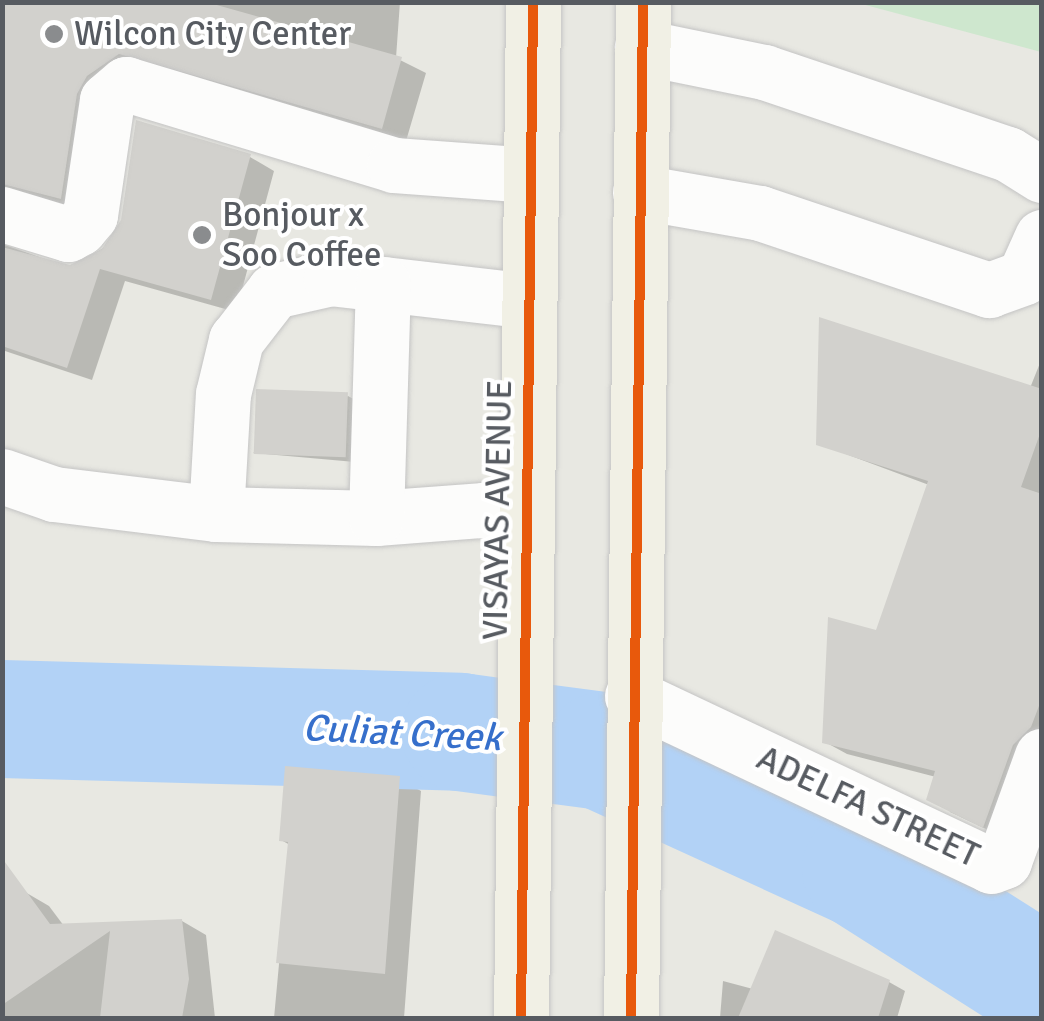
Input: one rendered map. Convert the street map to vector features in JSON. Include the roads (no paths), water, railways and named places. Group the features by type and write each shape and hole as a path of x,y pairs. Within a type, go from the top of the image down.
{"main road":[{"name":"VISAYAS AVENUE","path":"521,1018 525,602 522,507 533,2"},
{"path":"631,1018 643,25"}],"street":[{"path":"643,25 764,72 1008,154 1042,175"},
{"path":"2,214 68,234 80,228 90,215 107,100 126,84 394,165 531,174"},
{"path":"640,192 760,213 989,290 1024,277 1042,237"},
{"path":"216,514 223,394 236,340 274,291 332,278 529,301"},
{"path":"376,518 382,284"},
{"path":"2,476 54,494 216,514 376,518 522,507"},
{"name":"ADELFA STREET","path":"632,699 992,866 1004,861 1042,756"}],"waterway":[{"name":"Culiat Creek","path":"2,719 460,732 603,751 861,869 1042,984"}],"place":[{"name":"Wilcon City Center","path":"54,34"},
{"name":"Bonjour x Soo Coffee","path":"202,235"}]}
